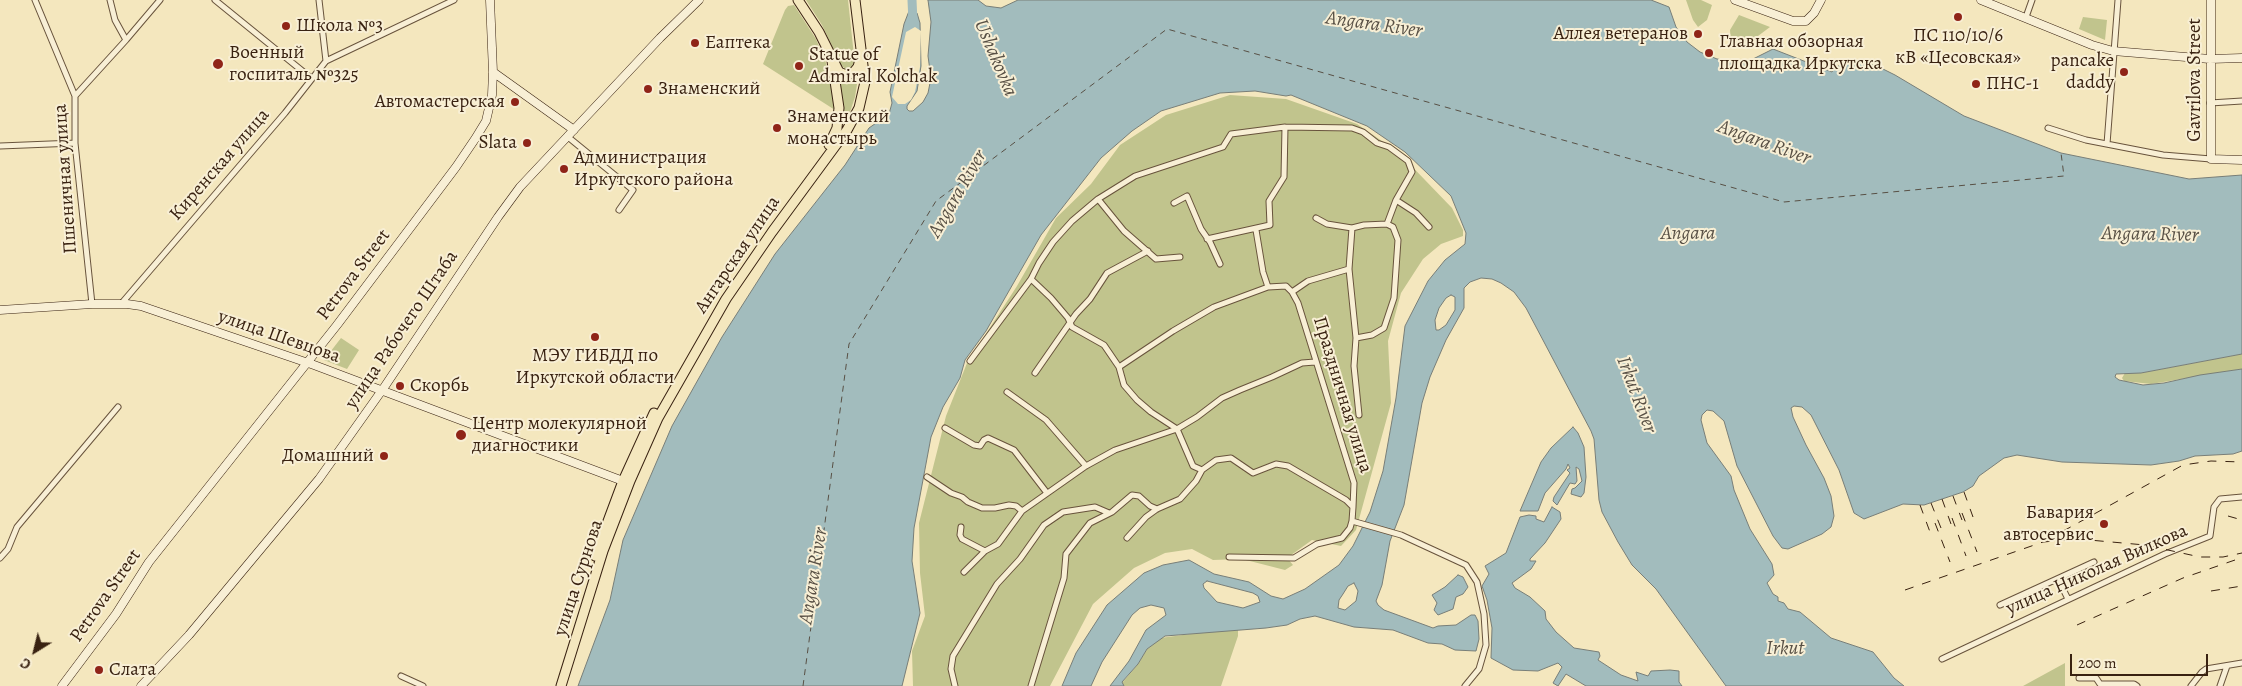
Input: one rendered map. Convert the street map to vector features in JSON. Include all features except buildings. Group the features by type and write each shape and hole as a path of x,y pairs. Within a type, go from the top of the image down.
{"main road":[{"name":"Petrova Street","path":"62,686 116,614 149,562 307,363 422,213 475,139 486,121 490,109 493,72 490,0"},
{"name":"улица Рабочего Штаба","path":"141,686 189,635 319,479 520,187 656,42 699,0"},
{"path":"798,0 819,32 832,61 842,74 852,74 858,67 862,48"},
{"name":"Ангарская улица","path":"626,481 672,392 726,299 855,116 861,104 864,87 862,48 855,0"},
{"path":"1735,0 1793,22 1806,21 1814,13 1821,0"},
{"path":"1981,0 2092,45 2113,51 2210,59 2242,58"},
{"name":"Gavrilova Street","path":"2211,160 2210,59 2212,0"},
{"name":"Ангарская улица","path":"626,481 652,418 721,297 762,235 833,139 837,128 839,108 832,61"},
{"path":"493,72 574,130"},
{"path":"2211,160 2242,160"},
{"name":"улица Шевцова","path":"0,310 92,304 141,306 307,363 626,481"},
{"name":"улица Сурнова","path":"556,686 597,550 626,481"},
{"name":"улица Сурнова","path":"561,686 626,481"}],"street":[{"name":"Пшеничная улица","path":"35,0 75,96 75,143 92,304"},
{"path":"110,0 115,20 126,40"},
{"path":"75,96 160,0"},
{"path":"215,0 311,78"},
{"path":"319,0 326,62"},
{"name":"Киренская улица","path":"121,304 286,113 311,78 326,62 454,0"},
{"path":"2026,17 2032,0"},
{"path":"2107,144 2118,0"},
{"path":"2210,103 2242,101"},
{"path":"1207,239 1256,230 1270,225 1269,202 1284,177 1285,127"},
{"path":"970,361 1031,279 1038,263 1053,242 1072,221 1098,199 1135,176 1223,147 1231,134 1285,127 1352,128 1399,154 1408,161 1412,172 1396,200 1387,224"},
{"path":"2048,128 2086,140 2163,155 2211,160"},
{"path":"568,137 633,190 619,210"},
{"path":"0,146 75,143"},
{"path":"1174,203 1187,196 1220,264"},
{"path":"1098,199 1124,231 1156,259 1180,257"},
{"path":"1396,200 1416,213 1429,227"},
{"path":"1316,218 1327,224 1352,228 1364,225 1387,224 1393,227 1398,240 1394,298 1384,328 1372,336 1356,338"},
{"path":"1352,228 1349,270 1356,338 1354,366 1359,415"},
{"path":"1256,230 1263,272 1268,286"},
{"path":"1035,373 1107,273 1148,251"},
{"path":"1119,367 1173,331 1214,307 1268,286 1286,286 1292,292 1308,281 1349,270"},
{"path":"1031,279 1051,298 1071,324 1089,338 1104,344 1119,367 1124,385 1137,400 1177,429 1193,466 1202,470"},
{"name":"Праздничная улица","path":"1292,292 1298,303 1354,483 1353,507 1355,521"},
{"path":"964,572 985,551 998,544 1022,511 1086,466 1115,450 1177,429 1222,398 1302,363 1315,362"},
{"path":"1006,392 1046,420 1086,466"},
{"path":"0,558 8,549 17,527 118,407"},
{"path":"945,428 974,445 980,446 988,438 1014,450 1047,493"},
{"path":"1126,538 1146,517 1157,509 1180,499 1196,481 1202,470 1216,460 1231,458 1253,473 1276,464 1288,466 1339,495 1353,507"},
{"path":"927,477 951,493 982,508 1008,505 1016,506 1022,511"},
{"path":"1030,685 1064,578 1066,554 1090,523 1108,514 1132,495 1139,496 1150,506 1157,509"},
{"name":"улица Николая Вилкова","path":"1942,659 2165,554 2210,536 2214,507 2220,499 2242,497"},
{"path":"955,686 951,669 953,656 997,584 1020,559 1044,525 1063,512 1095,507 1108,514"},
{"path":"1228,556 1267,559 1294,558 1311,547 1345,536 1355,521 1401,536 1457,559 1466,564 1477,582 1484,614 1486,645 1479,668 1465,686"},
{"path":"962,527 960,535 962,539 985,551"},
{"path":"2000,606 2094,562"},
{"path":"2058,579 2068,599"},
{"path":"2191,686 2196,678 2206,669 2242,664"},
{"path":"2220,686 2227,666"},
{"path":"401,676 422,686"},
{"path":"2080,678 2096,678 2100,684 2134,684 2137,686"}],"green space":[{"path":"806,0 848,0 855,65 852,68 845,69 841,65 822,25"},
{"path":"1686,0 1701,0 1712,5 1707,20 1698,27 1693,20"},
{"path":"794,5 816,39 826,63 831,81 835,110 763,64 785,10 788,6"},
{"path":"1739,15 1770,27 1754,39 1740,43 1731,43 1730,30"},
{"path":"2083,17 2107,20 2105,40 2079,29"},
{"path":"858,78 855,97 850,112 846,115 844,113 840,80 850,82"},
{"path":"1230,95 1286,99 1357,124 1398,152 1452,208 1463,230 1463,236 1441,244 1423,259 1401,293 1388,341 1391,403 1356,530 1341,546 1312,540 1287,558 1293,565 1285,570 1242,559 1213,560 1192,549 1165,553 1134,568 1093,604 1050,686 913,686 912,651 925,616 920,573 919,523 946,416 967,363 1017,286 1056,218 1091,184 1120,145 1166,115"},
{"path":"341,338 359,350 347,369 324,360"},
{"path":"2242,354 2242,369 2151,384 2124,381 2122,378 2125,373 2141,373"},
{"path":"1221,630 1238,630 1238,636 1221,686 1124,686 1122,683 1138,664 1147,649 1160,638"},
{"path":"2065,663 2065,686 2023,686"}],"water":[{"name":"Angara","path":"928,0 978,0 986,6 1001,8 1018,0 1651,0 1669,7 1676,27 1687,42 1700,52 1717,59 1742,61 1753,59 1773,49 1832,72 1835,67 1853,62 1866,63 1895,75 1964,116 2061,153 2189,179 2242,175 2242,354 2141,373 2116,374 2115,377 2119,380 2143,385 2242,369 2242,451 2233,454 2195,456 2179,461 2151,465 2062,462 2017,455 2004,458 1979,476 1973,486 1963,492 1924,505 1903,504 1864,519 1854,513 1839,470 1811,415 1802,407 1794,406 1791,408 1793,417 1824,478 1831,496 1834,516 1831,527 1822,534 1788,549 1782,548 1773,536 1737,466 1724,421 1713,411 1707,410 1702,415 1701,420 1707,443 1731,476 1734,490 1750,529 1772,564 1774,575 1767,583 1773,594 1788,609 1800,612 1831,638 1873,652 1894,678 1904,686 1726,686 1656,589 1632,565 1602,512 1599,500 1594,439 1526,308 1514,292 1501,283 1492,279 1481,278 1470,282 1464,288 1464,308 1446,340 1430,377 1422,403 1404,505 1390,541 1382,585 1376,601 1384,610 1433,628 1456,625 1471,615 1475,615 1478,621 1479,639 1476,651 1455,650 1442,644 1428,643 1393,630 1354,627 1315,616 1300,619 1287,625 1266,628 1165,636 1147,649 1138,664 1122,682 1124,686 1110,686 1129,661 1146,630 1166,615 1164,608 1151,605 1140,608 1132,615 1102,662 1091,686 1062,686 1076,653 1107,605 1144,573 1163,565 1189,560 1214,574 1249,582 1271,596 1283,599 1305,589 1339,565 1353,546 1370,512 1383,471 1396,398 1405,326 1428,281 1445,260 1465,244 1466,233 1451,196 1405,152 1367,126 1291,95 1286,96 1255,91 1220,93 1161,111 1132,131 1101,158 1041,235 986,331 965,360 960,378 943,407 931,437 914,528 912,561 920,613 902,686 578,686 610,600 623,540 672,426 722,337 775,254 845,165 869,128 889,114 892,103 890,92 904,24 909,11 917,13 920,23 921,66 917,91 907,109 913,111 923,102 928,93 931,78 928,56 931,22","holes":["1451,295 1455,297 1455,310 1446,325 1436,330 1435,320 1439,308 1446,298","1207,581 1253,593 1258,596 1260,602 1243,608 1217,602 1204,588 1203,584","1354,583 1358,591 1356,601 1345,610 1338,608 1339,600 1348,586"]},
{"path":"1573,427 1584,447 1586,477 1584,493 1581,497 1571,494 1572,489 1582,481 1579,469 1576,467 1577,481 1575,484 1570,483 1557,505 1553,501 1570,473 1567,470 1570,468 1568,464 1566,469 1545,493 1538,511 1520,511 1541,462 1551,448"},
{"path":"1552,507 1560,512 1561,519 1545,543 1530,559 1530,561 1536,561 1531,569 1512,583 1515,588 1530,597 1545,611 1546,619 1556,632 1574,648 1599,652 1598,660 1621,675 1638,681 1636,672 1648,676 1651,671 1679,671 1679,682 1682,686 1586,686 1566,674 1558,686 1553,683 1562,667 1558,663 1538,671 1513,670 1491,658 1492,628 1487,600 1482,586 1489,574 1485,566 1506,553 1520,517 1536,516 1536,519 1544,522"},
{"path":"1458,575 1463,577 1468,587 1463,594 1456,597 1453,609 1438,615 1434,610 1437,603 1432,595 1445,587"}],"pier":[{"path":"915,27 921,31 920,67 915,92 911,100 905,104 898,104 892,97 906,32"}],"waterway":[{"path":"912,0 913,22"}],"ferry route":[{"path":"803,686 849,344 936,201 1167,29 1784,202 2064,176 2061,153"}],"railway":[{"path":"2047,540 2183,465 2211,461 2242,462"},
{"path":"1964,492 1973,517"},
{"path":"1953,496 1962,520"},
{"path":"1942,499 1951,524"},
{"path":"1931,503 1941,528"},
{"path":"1920,505 1930,532"},
{"path":"1962,513 1977,552"},
{"path":"2228,516 2242,520"},
{"path":"1952,518 1966,556"},
{"path":"1935,523 1950,562"},
{"path":"1905,590 2043,542 2078,539 2145,545 2200,557 2223,557 2242,553"},
{"path":"2077,625 2183,578 2235,560"},
{"path":"2211,591 2242,586"}],"place":[{"name":"ПС 110/10/6 кВ «Цесовская»","path":"1958,17"},
{"name":"Школа №3","path":"286,26"},
{"name":"Аллея ветеранов","path":"1698,34"},
{"name":"Еаптека","path":"695,43"},
{"name":"Главная обзорная площадка Иркутска","path":"1709,53"},
{"name":"Военный госпиталь №325","path":"218,64"},
{"name":"Statue of Admiral Kolchak","path":"799,66"},
{"name":"pancake daddy","path":"2124,72"},
{"name":"ПНС-1","path":"1976,84"},
{"name":"Знаменский","path":"648,89"},
{"name":"Автомастерская","path":"515,102"},
{"name":"Знаменский монастырь","path":"777,128"},
{"name":"Slata","path":"527,143"},
{"name":"Администрация Иркутского района","path":"564,169"},
{"name":"МЭУ ГИБДД по Иркутской области","path":"595,337"},
{"name":"Скорбь","path":"400,386"},
{"name":"Центр молекулярной диагностики","path":"461,435"},
{"name":"Домашний","path":"384,456"},
{"name":"Бавария автосервис","path":"2104,524"},
{"name":"Слата","path":"99,670"}],"water label":[{"name":"Angara River","path":"1374,25"},
{"name":"Ushakovka","path":"995,58"},
{"name":"Angara River","path":"1764,143"},
{"name":"Angara River","path":"958,194"},
{"name":"Angara River","path":"2150,235"},
{"name":"Irkut River","path":"1636,395"},
{"name":"Angara River","path":"814,576"},
{"name":"Irkut","path":"1785,649"}]}
